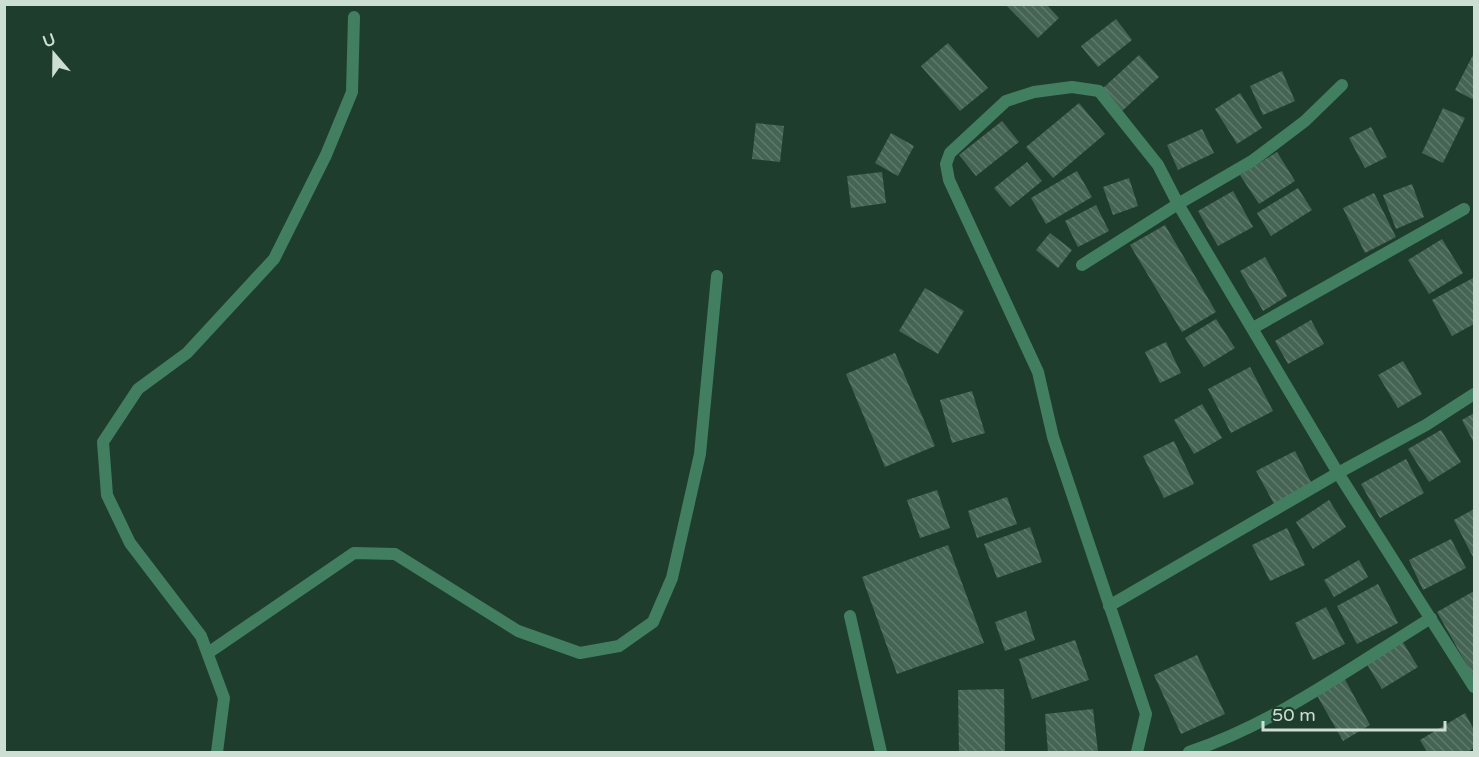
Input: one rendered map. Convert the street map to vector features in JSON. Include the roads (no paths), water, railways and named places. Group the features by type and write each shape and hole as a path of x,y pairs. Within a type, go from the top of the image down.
{"street":[{"path":"217,753 224,698 208,653 201,636 130,543 107,495 103,442 138,389 187,353 274,259 326,155 352,92 354,17"},
{"path":"1082,265 1178,204 1252,161 1305,121 1342,85"},
{"path":"1137,753 1146,714 1140,690 1109,606 1053,437 1038,372 949,180 946,164 950,153 1006,101 1034,92 1072,87 1099,91 1158,165 1178,204 1338,473 1474,687"},
{"path":"1253,328 1464,209"},
{"path":"208,653 354,553 395,554 518,631 580,653 619,646 653,622 672,578 700,454 717,276"},
{"path":"1109,606 1338,473 1426,425 1474,394"},
{"path":"850,616 880,753"},
{"path":"1189,753 1215,743 1288,706 1431,618"}]}
